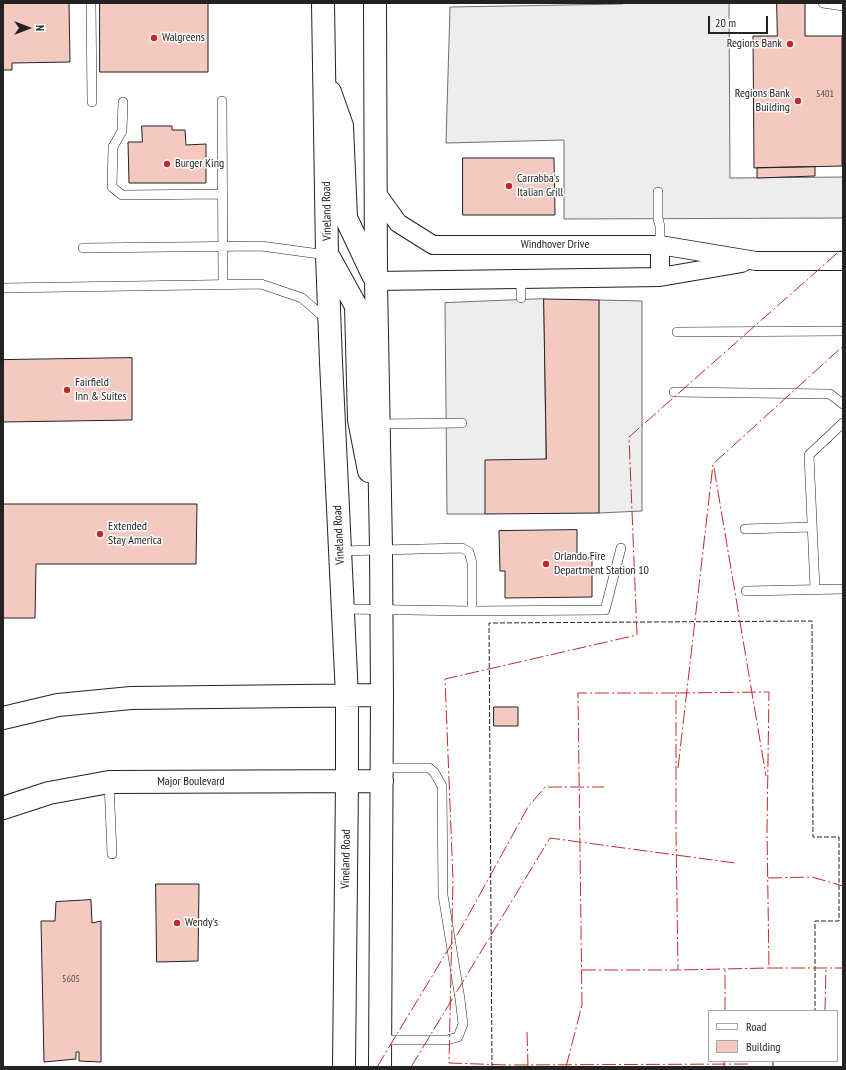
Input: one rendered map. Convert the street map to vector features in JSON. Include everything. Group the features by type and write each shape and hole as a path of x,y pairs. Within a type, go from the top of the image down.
{"street":[{"name":"Vineland Road","path":"323,3 330,323 347,696 348,782 344,1067"},
{"path":"375,3 376,281 382,610 380,1067"},
{"path":"324,78 342,126 346,218 376,281"},
{"name":"Windhover Drive","path":"375,191 398,223 434,245 660,245 756,261 843,261"},
{"path":"660,245 660,277"},
{"path":"328,255 356,306 359,420 381,541"},
{"name":"Windhover Drive","path":"376,281 660,277 756,261"},
{"path":"3,718 58,705 130,698 382,695"},
{"name":"Major Boulevard","path":"3,808 49,793 109,782 348,782 382,774"}],"lane":[{"path":"92,3 92,102"},
{"path":"823,3 843,6"},
{"path":"222,101 224,284"},
{"path":"122,102 122,131 113,147 112,187 122,195 222,194"},
{"path":"658,192 660,245"},
{"path":"83,248 262,246 328,255"},
{"path":"521,279 521,298"},
{"path":"3,288 262,284 302,298 330,323"},
{"path":"677,332 843,331"},
{"path":"674,392 830,394 843,404"},
{"path":"378,424 462,423"},
{"path":"815,589 809,455 843,423"},
{"path":"746,529 812,527"},
{"path":"340,551 381,541 462,548 469,552 472,563 472,611"},
{"path":"343,609 472,611 606,610 621,548"},
{"path":"746,591 843,588"},
{"path":"380,1040 447,1040 458,1037 463,1024 443,896 442,786 430,768 382,774"},
{"path":"109,782 112,854"}],"shaded area":[{"path":"622,3 729,3 730,178 843,177 843,218 564,219 564,140 446,143 450,7"},
{"path":"544,299 546,459 485,514 447,514 445,303"},
{"path":"599,300 642,301 642,511 599,513"}],"building":[{"path":"3,3 69,3 70,62 12,63 12,70 3,70"},
{"name":"Walgreens","path":"100,3 208,3 208,72 100,72"},
{"name":"Regions Bank Building","path":"777,3 805,3 805,36 842,36 842,166 754,168 753,36 777,36"},
{"name":"Burger King","path":"142,126 172,126 172,130 185,130 186,145 206,144 206,183 129,183 128,142 142,142"},
{"name":"Carrabba's Italian Grill","path":"463,158 554,158 555,215 463,215"},
{"path":"815,167 815,176 757,178 757,168"},
{"path":"544,299 599,300 599,513 485,514 485,460 546,459"},
{"name":"Fairfield Inn & Suites","path":"132,358 132,420 3,422 3,360"},
{"name":"Extended Stay America","path":"3,504 197,504 196,564 36,564 35,618 3,618"},
{"name":"Orlando Fire Department Station 10","path":"577,530 577,558 592,558 592,597 505,598 505,571 500,571 499,531"},
{"path":"494,707 518,707 518,726 494,726"},
{"name":"Wendy's","path":"156,884 199,884 198,961 157,962"},
{"path":"91,900 92,923 101,921 101,1062 79,1061 79,1052 76,1052 76,1059 44,1062 41,921 55,921 56,902"}],"fence":[{"path":"492,1067 489,623 812,621 813,837 839,837 839,921 815,921 815,1010"},
{"path":"773,1062 773,1067"}],"power":[{"path":"748,1064 507,1065 449,1063 453,880 445,679 637,635 629,437 843,248"},
{"path":"678,768 713,464 843,346"},
{"path":"714,468 766,776"},
{"path":"676,693 769,692 767,830 769,968 678,970"},
{"path":"582,970 678,970 676,693 578,693 582,1006"},
{"path":"377,1067 463,925 528,807 545,787 604,787"},
{"path":"411,1067 550,838 735,863"},
{"path":"768,878 812,877 843,886"},
{"path":"769,968 843,968"},
{"path":"825,1010 826,968"},
{"path":"725,969 725,1010"},
{"path":"566,1067 582,1005"},
{"path":"527,1032 528,1067"},
{"path":"724,1062 724,1067"}],"place":[{"name":"Walgreens","path":"154,38"},
{"name":"Regions Bank","path":"790,44"},
{"name":"Regions Bank Building","path":"798,101"},
{"name":"Burger King","path":"167,164"},
{"name":"Carrabba's Italian Grill","path":"509,186"},
{"name":"Fairfield Inn & Suites","path":"67,390"},
{"name":"Extended Stay America","path":"100,534"},
{"name":"Orlando Fire Department Station 10","path":"546,564"},
{"name":"Wendy's","path":"177,923"}]}
